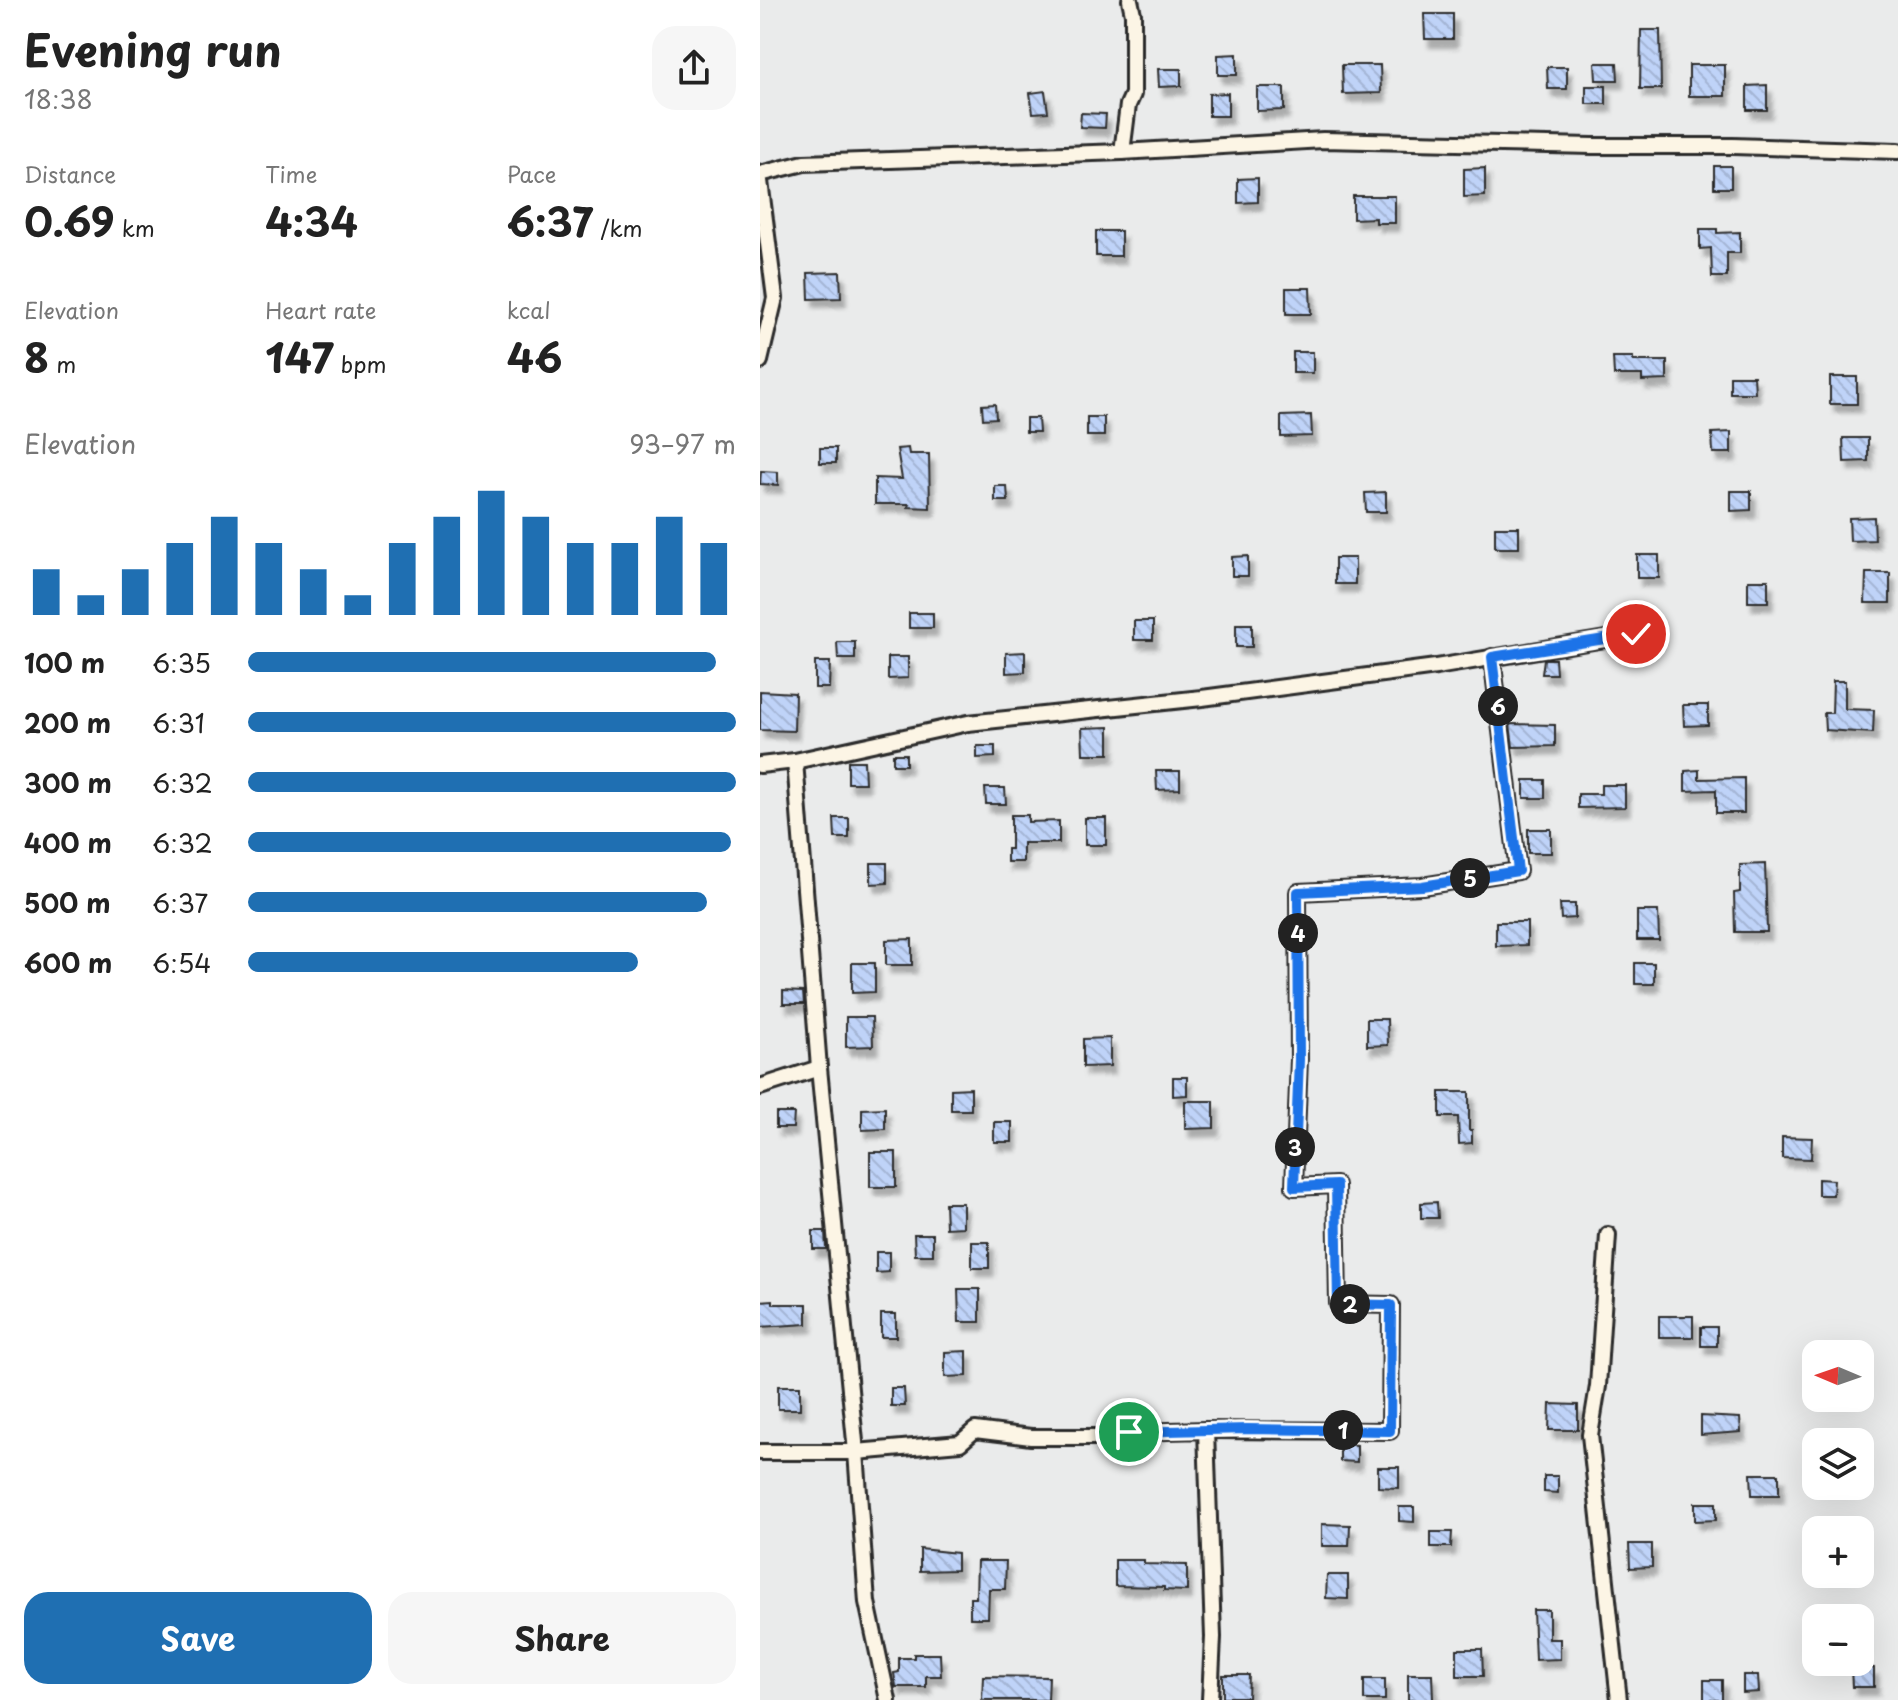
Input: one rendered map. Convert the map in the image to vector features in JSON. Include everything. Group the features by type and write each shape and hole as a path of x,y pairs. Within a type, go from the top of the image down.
{"street":[{"path":"1122,152 1128,105 1133,94 1133,14 1130,0"},
{"path":"760,174 804,163 1122,152 1323,140 1898,151"},
{"path":"760,181 775,298 760,361"},
{"path":"760,765 795,761 968,723 1202,698 1636,634"},
{"path":"760,1452 856,1452 960,1443 975,1430 1031,1437 1096,1437 1129,1432 1206,1430 1390,1431 1391,1305 1338,1304 1336,1185 1294,1187 1299,1059 1298,892 1422,886 1518,871 1492,657"},
{"path":"795,761 867,1602 888,1700"},
{"path":"760,1087 819,1068"},
{"path":"1608,1235 1598,1386 1590,1435 1619,1700"},
{"path":"1206,1430 1213,1637 1210,1700"}],"building":[{"path":"1424,14 1453,14 1453,39 1425,39"},
{"path":"1641,30 1660,30 1661,89 1640,89"},
{"path":"1237,54 1237,75 1218,75 1218,55"},
{"path":"1595,63 1617,63 1618,80 1596,80"},
{"path":"1342,65 1380,65 1381,93 1343,94"},
{"path":"1689,65 1725,65 1725,96 1689,96"},
{"path":"1547,67 1567,67 1567,89 1548,89"},
{"path":"1158,69 1181,69 1181,86 1159,87"},
{"path":"1767,85 1767,110 1747,110 1747,86"},
{"path":"1586,86 1606,86 1606,104 1586,104"},
{"path":"1257,87 1284,87 1284,110 1257,111"},
{"path":"1045,91 1048,112 1033,113 1030,93"},
{"path":"1228,93 1228,116 1209,116 1209,94"},
{"path":"1081,113 1106,114 1105,128 1080,127"},
{"path":"1714,166 1731,166 1731,188 1714,188"},
{"path":"1485,168 1485,196 1464,197 1464,169"},
{"path":"1258,178 1258,202 1238,203 1238,179"},
{"path":"1353,196 1395,196 1395,223 1376,223 1376,218 1353,219"},
{"path":"1700,229 1717,229 1717,233 1740,232 1740,253 1727,253 1727,277 1712,277 1711,248 1700,249"},
{"path":"1096,231 1121,231 1121,256 1096,256"},
{"path":"840,272 841,298 809,299 808,273"},
{"path":"1286,288 1310,288 1311,314 1286,314"},
{"path":"1293,352 1313,352 1313,373 1293,373"},
{"path":"1613,357 1633,357 1633,361 1667,361 1667,380 1642,381 1642,375 1614,375"},
{"path":"1730,376 1754,376 1755,393 1730,393"},
{"path":"1830,377 1857,377 1857,404 1830,404"},
{"path":"995,404 996,418 983,419 982,405"},
{"path":"1311,415 1312,436 1281,437 1281,416"},
{"path":"1087,417 1104,417 1104,436 1087,436"},
{"path":"1026,418 1038,418 1039,432 1026,432"},
{"path":"1731,432 1731,453 1713,453 1712,433"},
{"path":"1843,438 1868,438 1868,461 1844,462"},
{"path":"820,448 836,448 836,463 820,463"},
{"path":"908,448 909,454 929,454 930,508 908,507 909,504 875,504 875,478 902,479 897,449"},
{"path":"761,471 778,472 778,485 760,484"},
{"path":"995,486 1007,486 1008,501 995,501"},
{"path":"1731,491 1751,491 1751,510 1731,511"},
{"path":"1386,492 1386,512 1366,512 1365,493"},
{"path":"1874,517 1875,540 1850,541 1849,518"},
{"path":"1495,527 1519,527 1519,548 1495,548"},
{"path":"1637,555 1659,555 1659,578 1637,578"},
{"path":"1248,556 1248,576 1232,576 1232,557"},
{"path":"1335,558 1355,558 1355,584 1335,584"},
{"path":"1866,573 1890,573 1890,603 1865,603"},
{"path":"1748,580 1768,580 1768,602 1748,602"},
{"path":"909,613 933,613 933,628 909,628"},
{"path":"1134,621 1153,621 1153,640 1134,640"},
{"path":"1236,624 1252,624 1252,647 1236,647"},
{"path":"837,642 855,642 855,659 838,659"},
{"path":"1025,652 1025,672 1006,673 1006,653"},
{"path":"888,657 908,657 908,678 888,679"},
{"path":"1544,659 1555,659 1556,674 1542,674"},
{"path":"815,662 830,662 829,688 815,688"},
{"path":"1833,681 1845,681 1845,709 1874,710 1873,733 1825,730 1824,713 1832,713"},
{"path":"760,691 795,693 794,731 760,730"},
{"path":"1683,705 1708,705 1708,725 1684,726"},
{"path":"1510,724 1555,725 1555,746 1513,747"},
{"path":"1109,727 1109,754 1083,754 1082,728"},
{"path":"977,746 995,746 995,757 977,758"},
{"path":"893,754 906,754 906,765 893,765"},
{"path":"848,761 864,761 865,783 848,783"},
{"path":"1699,770 1699,779 1744,778 1744,813 1716,813 1716,790 1685,791 1685,771"},
{"path":"1156,771 1180,771 1180,789 1157,790"},
{"path":"1524,780 1545,780 1545,798 1524,798"},
{"path":"1601,785 1625,785 1625,807 1578,808 1578,794 1601,794"},
{"path":"985,788 1005,788 1006,804 986,804"},
{"path":"1011,815 1028,815 1028,822 1059,821 1059,843 1023,843 1023,862 1007,862 1007,849 1011,849"},
{"path":"834,818 849,818 849,838 835,838"},
{"path":"1085,818 1106,818 1106,845 1085,845"},
{"path":"1528,829 1551,829 1551,853 1528,853"},
{"path":"871,863 887,863 887,883 871,884"},
{"path":"1765,864 1767,932 1735,932 1734,893 1740,892 1740,865"},
{"path":"1560,904 1575,904 1575,918 1561,919"},
{"path":"1637,911 1658,911 1659,940 1637,940"},
{"path":"1496,922 1527,922 1527,945 1496,946"},
{"path":"912,939 912,965 886,965 886,940"},
{"path":"852,963 875,963 875,992 852,993"},
{"path":"1635,963 1654,963 1654,984 1635,984"},
{"path":"783,991 803,992 804,1004 783,1004"},
{"path":"846,1017 872,1017 873,1046 846,1047"},
{"path":"1367,1019 1387,1019 1388,1045 1367,1046"},
{"path":"1110,1038 1110,1066 1083,1067 1083,1039"},
{"path":"1173,1077 1187,1077 1187,1095 1173,1096"},
{"path":"971,1088 971,1110 951,1110 951,1089"},
{"path":"1440,1092 1469,1092 1472,1143 1459,1144 1458,1117 1440,1117"},
{"path":"1185,1101 1214,1101 1214,1128 1185,1129"},
{"path":"885,1108 885,1129 862,1130 862,1109"},
{"path":"776,1113 794,1113 793,1128 776,1128"},
{"path":"994,1122 1012,1122 1012,1142 994,1142"},
{"path":"1782,1137 1812,1138 1811,1159 1782,1158"},
{"path":"870,1152 896,1152 896,1187 870,1187"},
{"path":"1818,1179 1834,1180 1833,1195 1818,1195"},
{"path":"1437,1202 1438,1218 1421,1218 1421,1203"},
{"path":"945,1203 963,1203 963,1227 946,1228"},
{"path":"813,1231 825,1231 826,1249 813,1249"},
{"path":"914,1234 933,1234 933,1255 915,1255"},
{"path":"972,1242 989,1242 989,1268 972,1268"},
{"path":"876,1252 889,1252 889,1272 876,1273"},
{"path":"958,1289 980,1289 980,1322 959,1322"},
{"path":"773,1300 773,1304 807,1304 807,1324 760,1327 760,1301"},
{"path":"881,1314 896,1314 896,1337 881,1337"},
{"path":"1659,1316 1693,1316 1693,1337 1659,1337"},
{"path":"1701,1327 1717,1327 1717,1346 1701,1346"},
{"path":"967,1351 967,1376 945,1377 945,1352"},
{"path":"778,1386 800,1386 800,1409 778,1409"},
{"path":"891,1388 904,1388 905,1406 891,1406"},
{"path":"1550,1404 1578,1405 1578,1430 1549,1430"},
{"path":"1701,1416 1740,1418 1741,1432 1701,1435"},
{"path":"1340,1444 1357,1445 1357,1462 1340,1461"},
{"path":"1378,1467 1399,1467 1399,1488 1378,1487"},
{"path":"1751,1474 1779,1474 1779,1495 1752,1495"},
{"path":"1544,1476 1558,1476 1558,1493 1544,1492"},
{"path":"1695,1503 1716,1503 1716,1520 1695,1521"},
{"path":"1399,1507 1414,1507 1414,1522 1399,1521"},
{"path":"1322,1524 1350,1525 1349,1546 1322,1546"},
{"path":"1431,1532 1452,1532 1451,1547 1431,1547"},
{"path":"1629,1544 1652,1544 1652,1567 1630,1568"},
{"path":"920,1549 957,1553 957,1570 920,1571"},
{"path":"1115,1560 1187,1565 1187,1591 1115,1586"},
{"path":"977,1561 1006,1561 1005,1589 989,1589 988,1618 970,1618 970,1598 976,1598"},
{"path":"1327,1575 1348,1575 1348,1599 1326,1598"},
{"path":"1533,1610 1549,1610 1549,1639 1560,1639 1560,1659 1535,1660"},
{"path":"1457,1649 1482,1649 1483,1676 1457,1676"},
{"path":"914,1654 940,1654 941,1676 926,1676 926,1687 896,1687 894,1673 899,1672 899,1658 914,1658"},
{"path":"1408,1674 1432,1674 1433,1700 1408,1700"},
{"path":"1223,1675 1249,1675 1248,1697 1223,1697"},
{"path":"1743,1675 1758,1675 1759,1692 1743,1693"},
{"path":"983,1676 1049,1677 1048,1700 982,1700"},
{"path":"1851,1676 1874,1676 1874,1687 1852,1687"},
{"path":"1364,1679 1385,1679 1385,1700 1364,1700"},
{"path":"1704,1680 1722,1680 1722,1700 1704,1700"}],"route":[{"path":"1129,1432 1247,1429 1390,1431 1391,1305 1338,1304 1336,1185 1294,1187 1299,1059 1298,892 1422,886 1518,871 1492,657 1636,634"}]}
